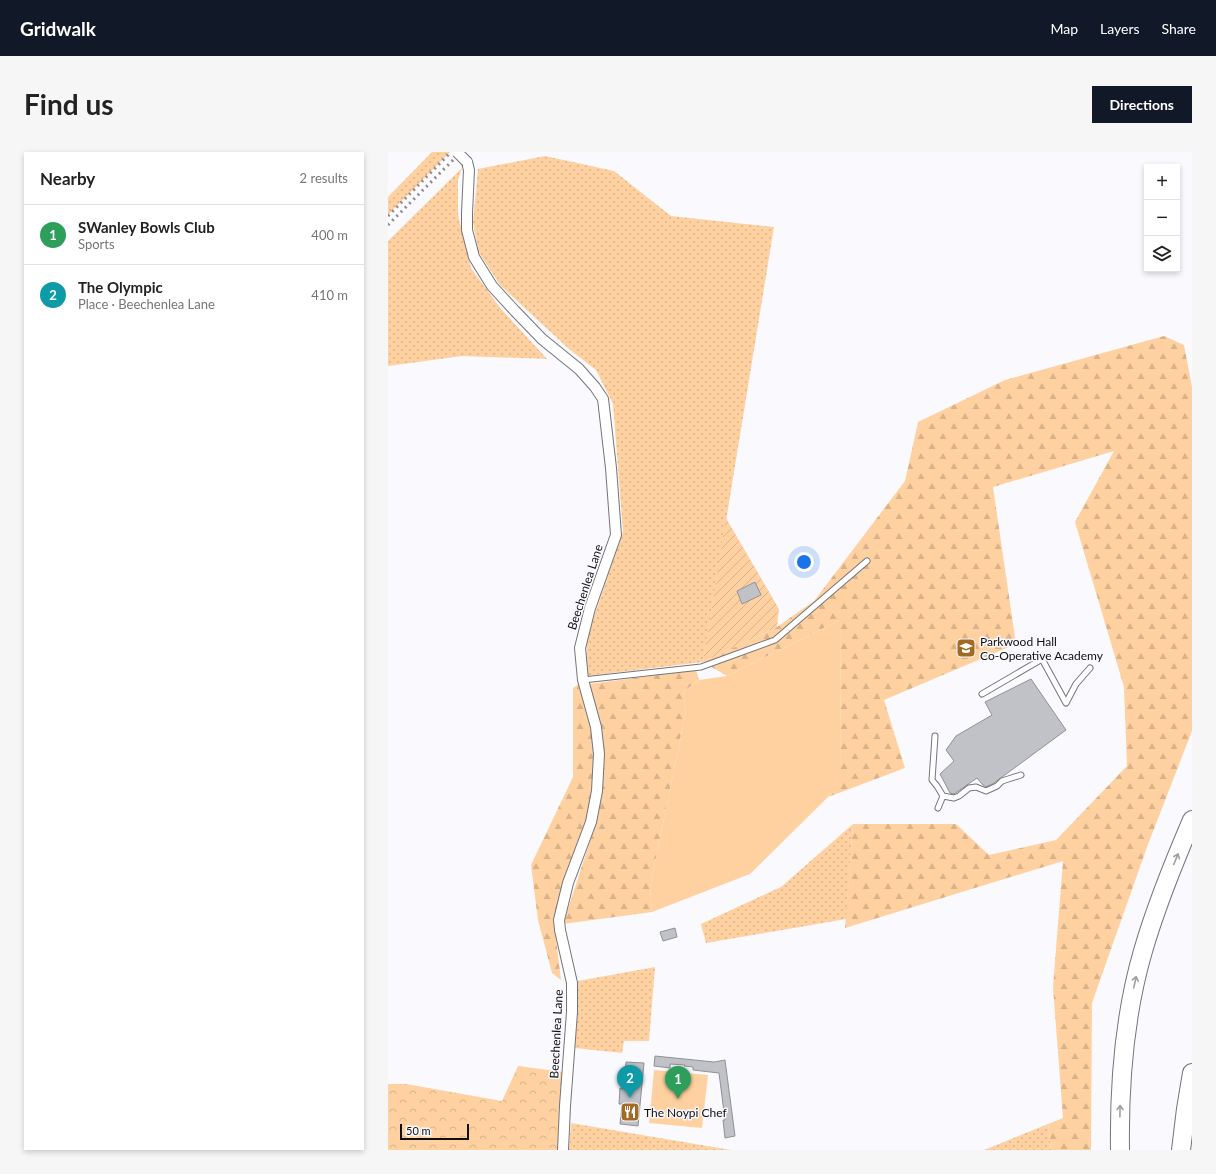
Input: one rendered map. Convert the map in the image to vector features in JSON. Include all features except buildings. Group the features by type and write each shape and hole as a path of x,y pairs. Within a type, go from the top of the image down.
{"highway":[{"path":"1120,1150 1120,1102 1123,1054 1134,990 1143,951 1158,904 1192,820"},
{"path":"1181,1150 1192,1073"},
{"path":"1171,1150 1186,1109"}],"street":[{"name":"Beechenlea Lane","path":"457,152 467,162 469,170 467,230 474,258 492,286 515,312 542,339 579,369 595,387 603,399 611,468 616,536 590,608 580,648 583,680 596,726 600,754 597,791 591,822 568,883 559,920 572,983 572,1012 563,1150"}],"lane":[{"path":"583,680 701,667 775,640 867,561"},
{"path":"982,694 1042,659 1066,702 1076,684 1090,668"},
{"path":"935,736 932,780 938,786 943,796 938,808"},
{"path":"943,796 954,798 969,788 976,787 986,791 1002,781 1021,775"}],"green space":[{"path":"432,152 450,152 388,215 388,197"},
{"path":"545,156 614,171 671,216 774,227 703,662 586,676 587,637 623,531 613,404 596,370 569,349 500,285 478,251 473,222 478,169"},
{"path":"462,168 458,180 458,215 471,268 501,309 547,359 462,356 388,366 388,241"},
{"path":"1164,336 1184,345 1192,387 1192,731 1147,847 1092,1003 1091,1150 1051,1150 1048,1124 1063,1118 1053,987 1063,861 845,928 853,824 956,824 989,855 1056,840 1127,766 1124,687 1075,522 1114,451 993,487 1016,644 884,700 905,768 828,797 841,770 840,620 727,676 703,662 777,627 814,601 905,481 918,422 1005,380"},
{"path":"726,518 779,609 777,627 703,662","holes":["755,582 761,595 742,604 737,591"]},
{"path":"840,620 841,771 828,797 750,874 652,912 650,887 686,711 683,692 699,680 727,676"},
{"path":"696,670 699,680 683,692 686,711 650,887 652,912 563,924 596,823 603,752 589,684"},
{"path":"580,683 593,733 594,794 554,923 561,980 552,973 538,920 531,865 573,777 573,688"},
{"path":"853,824 846,919 706,943 701,924 781,887"},
{"path":"655,967 649,1041 624,1041 622,1053 575,1048 578,981"},
{"path":"518,1066 563,1072 559,1150 388,1150 388,1084 406,1084 502,1101"},
{"path":"654,1070 708,1075 702,1128 649,1123"},
{"path":"571,1123 731,1150 569,1150"},
{"path":"1048,1124 1051,1150 984,1150"}],"railway":[{"path":"388,216 451,152"},
{"path":"388,225 461,152"}],"place":[{"name":"Parkwood Hall Co-Operative Academy","path":"966,648"},
{"name":"The Olympic","path":"630,1098"},
{"name":"SWanley Bowls Club","path":"678,1099"},
{"name":"The Noypi Chef","path":"630,1112"}]}
